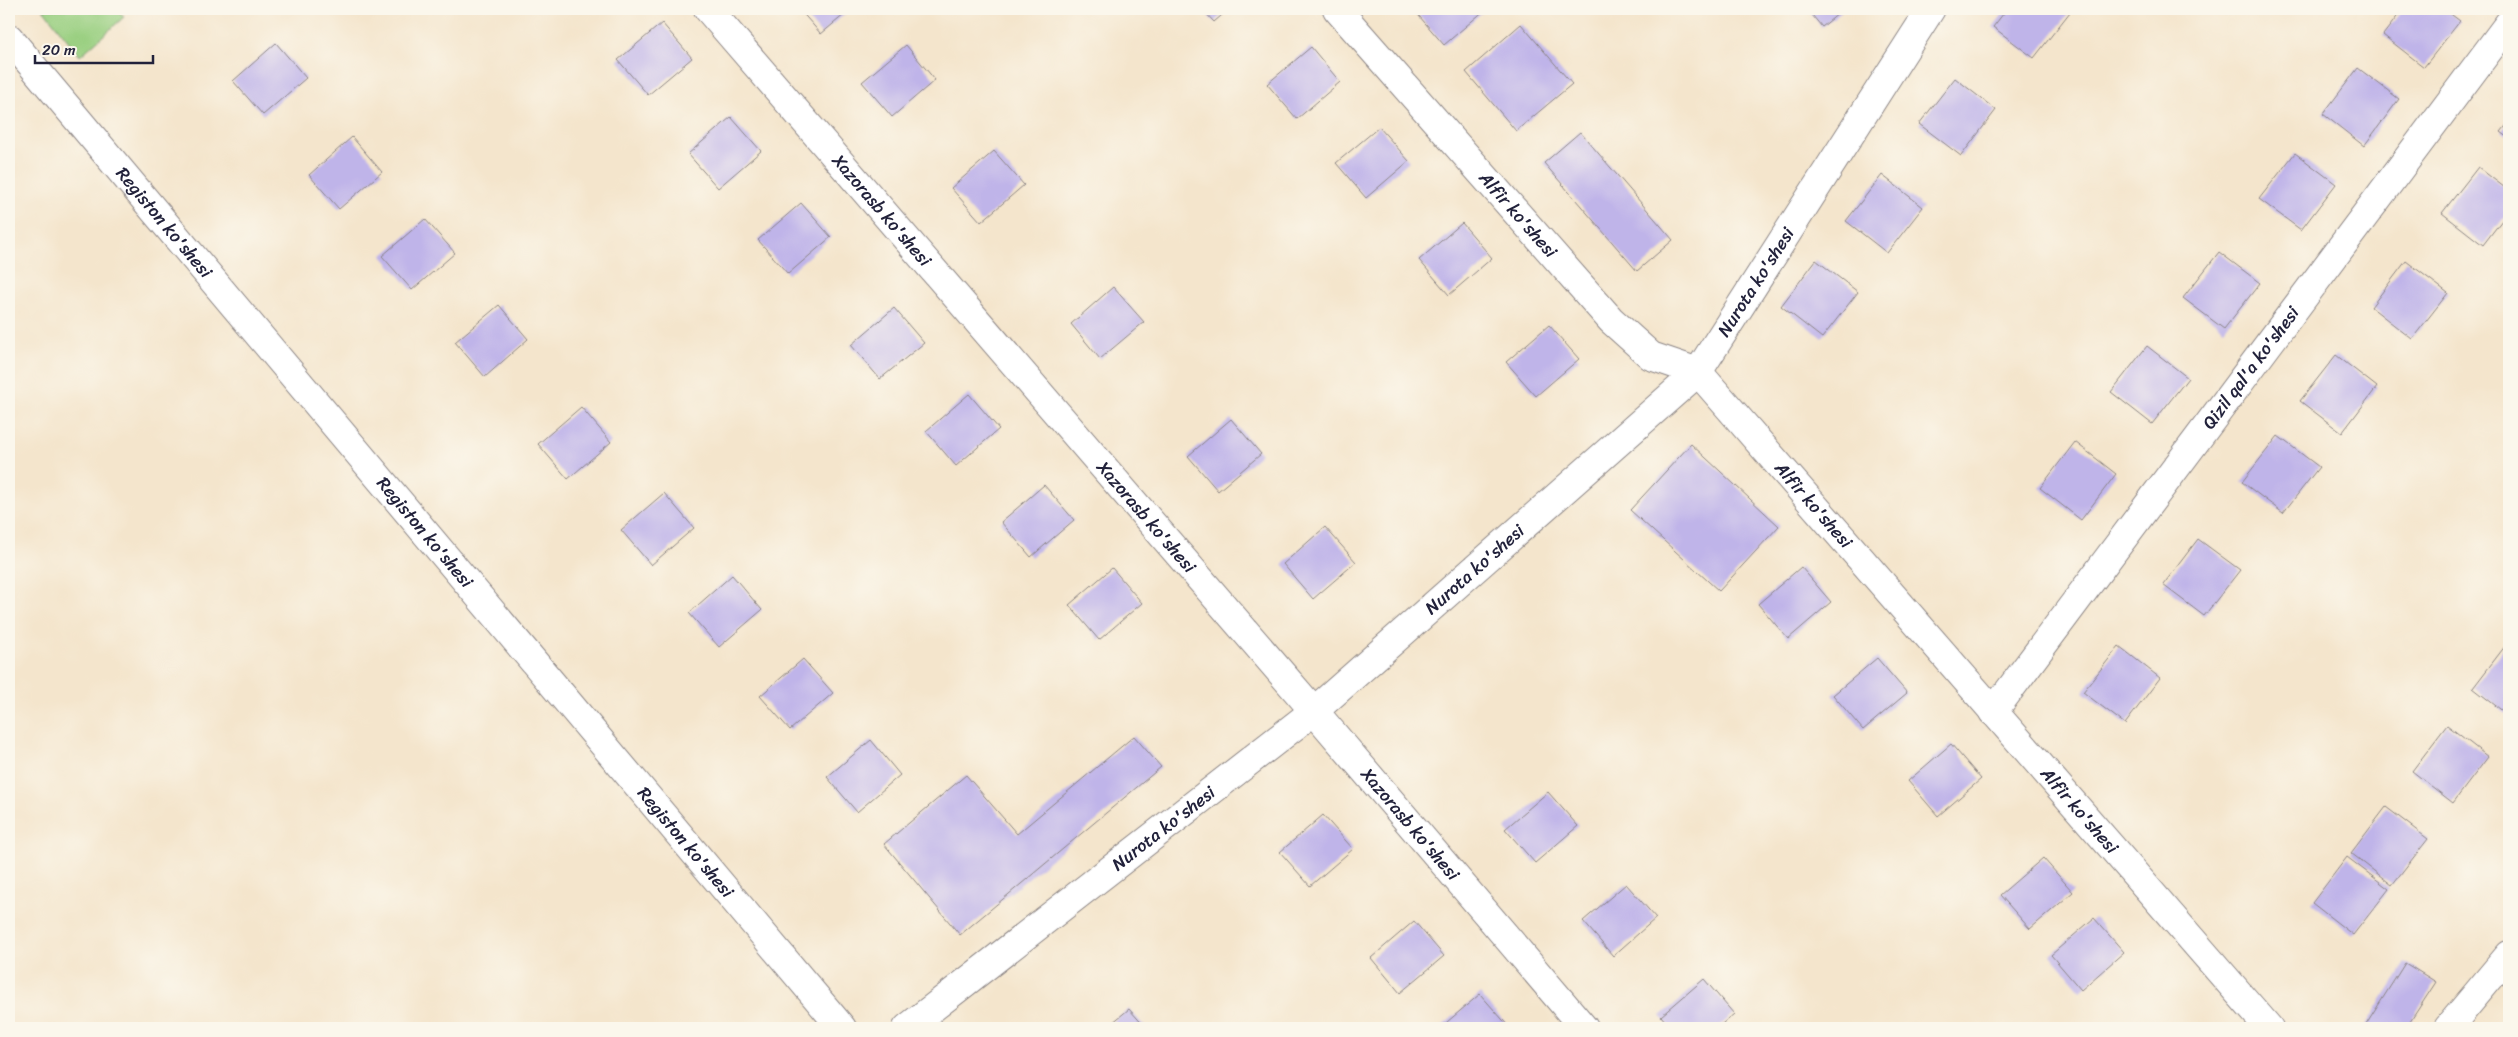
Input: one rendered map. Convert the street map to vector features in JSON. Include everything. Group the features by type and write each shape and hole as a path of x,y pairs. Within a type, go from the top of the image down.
{"street":[{"name":"Xazorasb ko'shesi","path":"708,9 1314,711 1584,1028"},
{"name":"Alfir ko'shesi","path":"1337,9 1611,320 1651,356 1698,372 2269,1028"},
{"name":"Nurota ko'shesi","path":"907,1028 1314,711 1698,372 1931,9"},
{"name":"Qizil qal'a ko'shesi","path":"1992,712 2509,23"},
{"name":"Registon ko'shesi","path":"9,38 842,1028"},
{"path":"2448,1028 2509,955"}],"green space":[{"path":"43,9 117,9 124,17 80,56"}],"building":[{"path":"799,9 851,9 821,34"},
{"path":"1202,9 1229,9 1214,22"},
{"path":"1413,9 1486,9 1444,45"},
{"path":"1807,9 1844,9 1822,27"},
{"path":"2007,9 2066,9 2070,12 2034,58 1993,27"},
{"path":"2403,9 2444,9 2460,21 2424,67 2383,35"},
{"path":"662,23 692,58 648,95 618,60"},
{"path":"1521,24 1572,84 1516,131 1466,72"},
{"path":"276,43 306,78 263,115 233,81"},
{"path":"906,45 935,80 892,117 862,82"},
{"path":"1311,47 1340,82 1297,119 1267,84"},
{"path":"2358,68 2399,99 2364,146 2323,114"},
{"path":"1955,78 1996,110 1961,156 1919,124"},
{"path":"731,117 761,151 718,188 688,154"},
{"path":"2509,122 2509,138 2501,132"},
{"path":"1379,127 1409,161 1366,198 1336,163"},
{"path":"1580,132 1673,240 1637,271 1544,163"},
{"path":"352,137 382,172 339,209 309,175"},
{"path":"994,151 1024,185 981,222 951,188"},
{"path":"2295,153 2336,184 2301,230 2259,199"},
{"path":"2478,167 2509,191 2509,211 2483,245 2442,213"},
{"path":"1882,175 1923,207 1887,253 1846,221"},
{"path":"801,203 831,237 788,274 758,240"},
{"path":"425,219 455,253 412,290 382,256"},
{"path":"1462,223 1492,258 1449,295 1419,260"},
{"path":"2219,252 2260,283 2224,329 2183,298"},
{"path":"1816,260 1858,292 1822,338 1781,306"},
{"path":"2406,261 2448,293 2412,339 2371,307"},
{"path":"1113,287 1144,322 1100,359 1071,324"},
{"path":"499,305 528,339 485,377 455,342"},
{"path":"894,308 924,343 880,379 851,345"},
{"path":"1549,325 1579,359 1536,396 1506,362"},
{"path":"2147,346 2188,378 2152,424 2111,392"},
{"path":"2336,355 2377,387 2342,433 2300,401"},
{"path":"969,394 999,429 956,466 926,431"},
{"path":"581,407 611,442 568,479 538,444"},
{"path":"1231,419 1261,454 1218,491 1188,456"},
{"path":"2278,436 2319,467 2283,513 2242,482"},
{"path":"2075,442 2116,474 2081,520 2040,488"},
{"path":"1691,444 1779,526 1719,591 1630,510"},
{"path":"1044,485 1074,520 1031,557 1001,522"},
{"path":"664,493 694,528 651,565 621,530"},
{"path":"1325,527 1356,562 1313,599 1283,564"},
{"path":"2198,539 2240,570 2204,616 2163,585"},
{"path":"1801,567 1831,602 1788,639 1758,604"},
{"path":"1112,568 1142,603 1099,640 1069,605"},
{"path":"732,575 762,610 719,647 689,613"},
{"path":"2509,641 2509,716 2473,688"},
{"path":"2119,646 2160,678 2125,724 2083,692"},
{"path":"1877,658 1907,693 1863,730 1833,695"},
{"path":"803,659 833,693 790,730 760,696"},
{"path":"2447,725 2488,757 2453,803 2412,771"},
{"path":"1134,736 1161,767 960,935 884,844 966,775 1017,834"},
{"path":"871,740 900,775 857,812 827,777"},
{"path":"1951,744 1981,779 1938,816 1908,781"},
{"path":"1548,792 1578,826 1535,863 1505,829"},
{"path":"2386,807 2428,839 2392,885 2351,853"},
{"path":"1323,815 1353,849 1310,886 1280,852"},
{"path":"2347,857 2389,889 2353,935 2312,903"},
{"path":"2043,858 2073,892 2030,929 2000,895"},
{"path":"1626,884 1656,918 1613,956 1583,921"},
{"path":"2094,918 2124,952 2081,990 2051,955"},
{"path":"1414,921 1444,956 1400,993 1371,958"},
{"path":"2405,963 2436,982 2406,1028 2364,1028"},
{"path":"1704,979 1734,1014 1717,1028 1671,1028 1661,1016"},
{"path":"1480,994 1510,1028 1440,1028"},
{"path":"1129,1009 1146,1028 1106,1028"}]}
